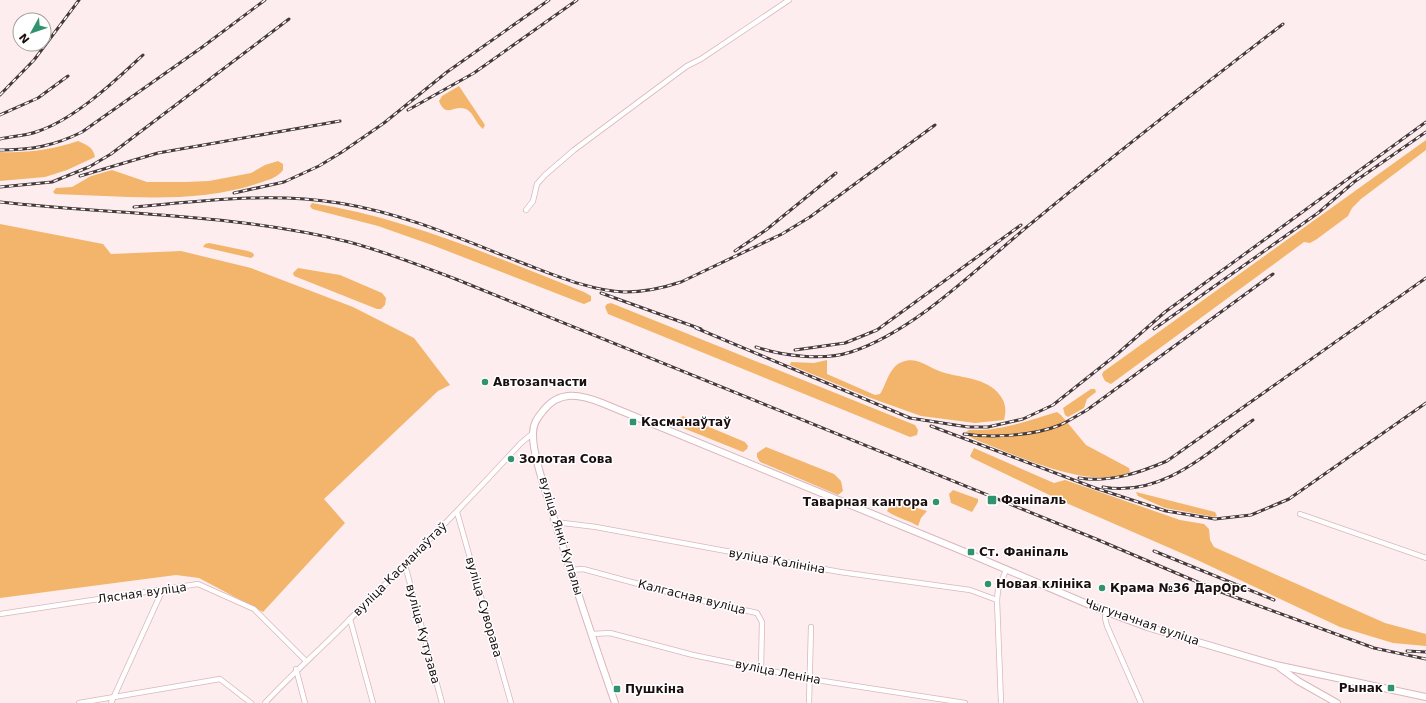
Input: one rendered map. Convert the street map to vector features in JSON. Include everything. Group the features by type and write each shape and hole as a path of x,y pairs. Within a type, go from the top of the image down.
{"street":[{"path":"526,210 533,201 537,184 574,150 687,66 701,59 789,0"},
{"name":"Чыгуначная вуліца","path":"532,433 538,417 552,401 566,395 580,396 597,401 1106,612 1147,627 1276,665 1426,698"},
{"name":"вуліца Касманаўтаў","path":"265,703 296,669 405,565 532,433"},
{"name":"вуліца Янкі Купалы","path":"532,433 545,487 615,703"},
{"name":"вуліца Суворава","path":"457,512 511,703"},
{"path":"1300,514 1426,558"},
{"name":"вуліца Калініна","path":"556,522 596,527 840,572 970,590 997,600"},
{"name":"вуліца Кутузава","path":"405,565 442,703"},
{"name":"Калгасная вуліца","path":"571,570 583,569 694,599 757,613 762,622 761,670"},
{"path":"1001,703 997,600 998,590 1006,570"},
{"name":"Лясная вуліца","path":"0,614 198,584 254,609 306,661"},
{"path":"111,703 163,589"},
{"path":"1106,612 1107,626 1141,703"},
{"path":"350,619 373,703"},
{"path":"810,703 811,627"},
{"name":"вуліца Леніна","path":"592,634 610,634 761,670 965,703"},
{"path":"1276,665 1298,681 1337,703"},
{"path":"296,669 305,703"},
{"path":"1298,681 1301,671"},
{"path":"79,703 220,679 251,703"}],"shaded area":[{"path":"459,86 485,125 483,129 471,113 466,109 458,108 447,110 444,109 439,101 442,96"},
{"path":"1426,140 1426,150 1361,199 1352,208 1348,216 1317,239 1310,243 1304,242 1111,384 1105,381 1102,375 1103,372"},
{"path":"78,141 87,145 95,157 67,170 45,177 0,181 0,152 39,150 59,147"},
{"path":"278,161 283,164 283,170 272,178 235,190 210,194 158,198 55,194 53,192 56,188 72,187 91,176 112,170 147,182 209,181 251,173 265,165"},
{"path":"312,203 382,218 450,240 584,292 591,296 591,301 584,304 432,245 378,226 312,209 310,206"},
{"path":"0,224 103,244 111,254 181,251 251,268 353,307 414,338 450,385 438,391 324,499 345,523 263,612 199,578 176,575 0,598"},
{"path":"209,243 248,251 253,253 254,256 251,258 203,247 205,244"},
{"path":"298,268 340,275 382,293 386,298 385,305 381,309 377,309 294,276 293,273"},
{"path":"611,303 915,425 918,430 917,435 910,437 608,314 605,307 607,304"},
{"path":"827,360 827,374 875,395 880,394 891,371 898,364 913,360 942,372 976,380 998,392 1005,405 1004,420 975,423 921,416 868,397 790,365 791,362 814,363"},
{"path":"1091,389 1095,389 1096,392 1087,399 1084,408 1068,417 1065,415 1063,408"},
{"path":"1057,412 1086,445 1129,468 1130,472 1114,477 1095,477 1053,469 1031,462 976,440 967,435 966,432 969,430 1003,427"},
{"path":"683,416 745,442 748,446 747,449 743,452 678,426 676,421"},
{"path":"766,447 834,474 841,481 843,491 838,495 760,462 757,457 757,453"},
{"path":"974,448 1054,483 1065,480 1180,520 1204,524 1209,529 1210,540 1214,547 1385,623 1426,634 1426,646 1393,643 1340,627 1195,559 1064,502 972,458 970,456"},
{"path":"953,490 978,499 978,502 972,512 951,503 949,494"},
{"path":"1136,492 1215,512 1217,516 1215,517 1165,508 1138,496"},
{"path":"904,500 914,507 927,511 921,518 918,526 887,511 891,503 900,505"}],"railway":[{"path":"0,95 34,60 79,0"},
{"path":"0,150 32,148 52,144 82,132 201,48 265,0"},
{"path":"234,193 284,182 319,166 342,152 384,123 447,72 549,0"},
{"path":"408,110 474,73 577,0"},
{"path":"0,187 52,182 89,167 111,154 289,19"},
{"path":"756,347 791,355 816,357 840,355 875,342 898,330 944,297 1091,175 1283,24"},
{"path":"0,139 32,133 65,119 93,99 143,55"},
{"path":"0,115 38,98 68,76"},
{"path":"80,176 158,153 340,121"},
{"path":"696,328 910,418 968,427 988,427 1023,419 1053,405 1116,355 1165,312 1426,122"},
{"path":"134,207 211,200 262,198 288,198 339,203 385,213 430,227 556,276 584,285 611,291 639,291 660,288 681,282 782,234 810,217 935,125"},
{"path":"1154,329 1318,213 1354,182 1426,132"},
{"path":"735,251 766,230 836,173"},
{"path":"0,202 175,216 262,225 305,232 377,250 458,280 1096,539 1221,592 1374,648 1426,659"},
{"path":"795,350 845,343 877,330 1021,225"},
{"path":"964,434 987,436 1025,434 1049,429 1067,422 1087,410 1273,274"},
{"path":"1079,478 1101,479 1124,476 1167,461 1426,278"},
{"path":"601,293 701,329"},
{"path":"931,426 1095,488 1166,511 1215,519 1251,515 1289,499 1426,403"},
{"path":"1103,487 1125,489 1146,486 1165,479 1202,458 1253,420"},
{"path":"1154,551 1274,600"},
{"path":"1407,651 1426,652"}],"place":[{"name":"Автозапчасти","path":"485,382"},
{"name":"Касманаўтаў","path":"633,422"},
{"name":"Золотая Сова","path":"511,459"},
{"name":"Фаніпаль","path":"992,500"},
{"name":"Таварная кантора","path":"936,502"},
{"name":"Ст. Фаніпаль","path":"971,552"},
{"name":"Новая клініка","path":"988,584"},
{"name":"Крама №36 ДарОрс","path":"1102,588"},
{"name":"Рынак","path":"1391,688"},
{"name":"Пушкіна","path":"617,689"}]}
